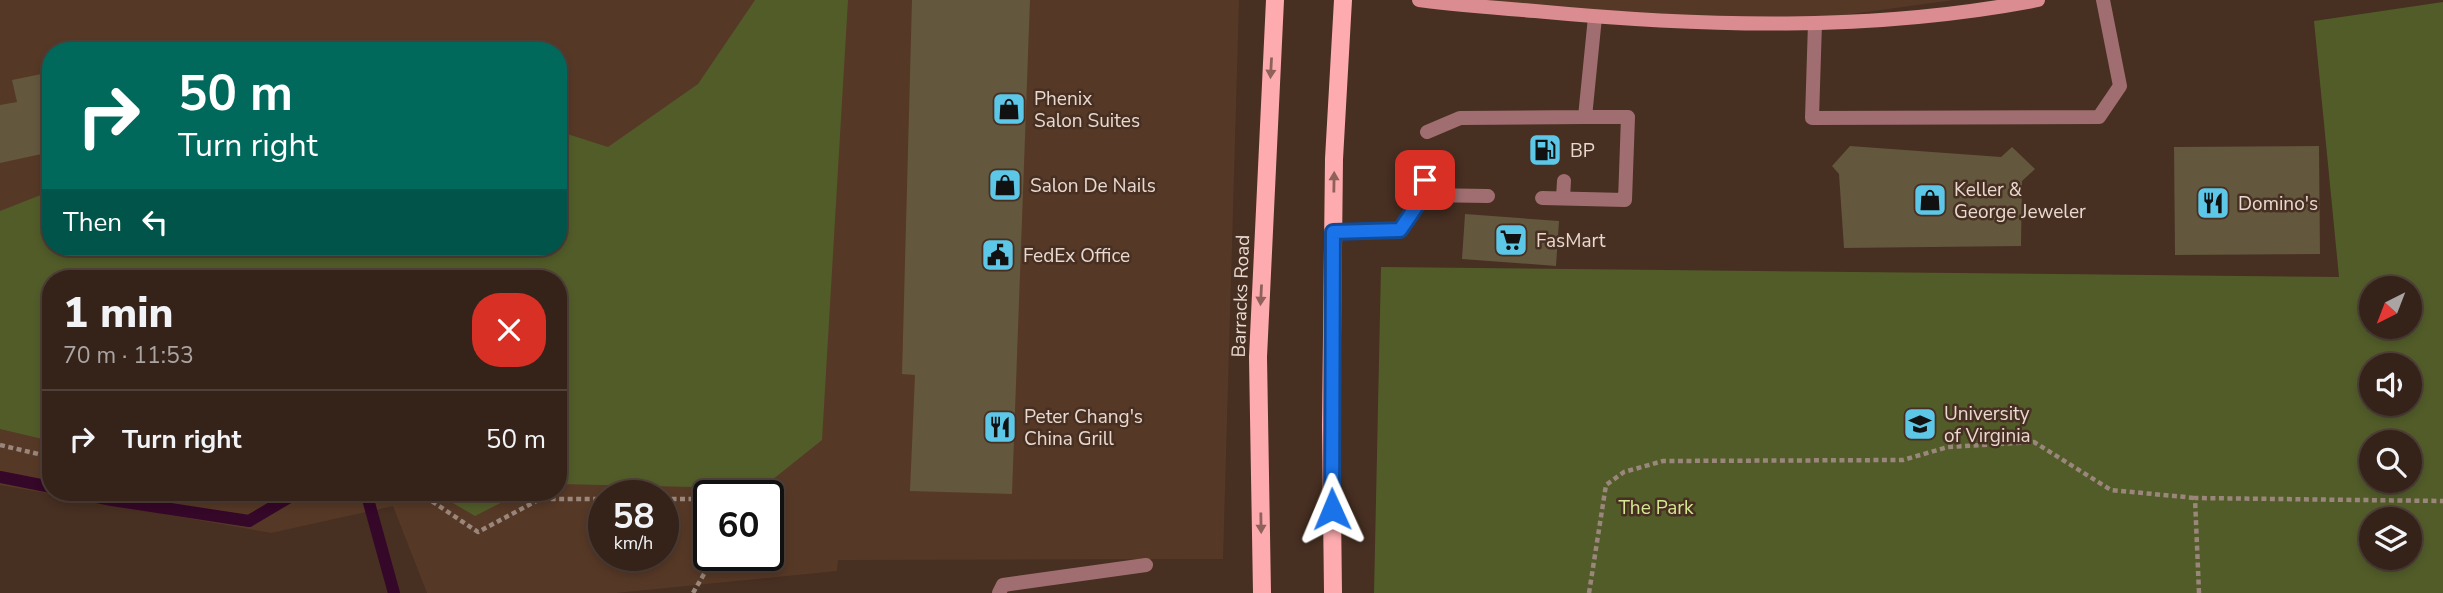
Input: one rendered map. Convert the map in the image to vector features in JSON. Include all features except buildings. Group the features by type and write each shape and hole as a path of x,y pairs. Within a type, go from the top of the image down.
{"main road":[{"name":"Barracks Road","path":"1262,593 1258,357 1275,0"},
{"path":"1333,593 1331,426 1334,159 1343,0"}],"street":[{"path":"1419,0 1523,5 1595,17 1643,21 1771,25 1896,19 2038,0"}],"lane":[{"path":"1815,23 1812,118 2099,117 2120,86 2103,0"},
{"path":"1585,117 1595,17"},
{"path":"1513,117 1513,133"},
{"path":"1427,132 1460,124 1513,117 1628,117 1625,200 1542,198"},
{"path":"1565,117 1565,133"},
{"path":"1563,198 1564,181"},
{"path":"1333,232 1400,230 1424,188 1458,189 1488,196"},
{"path":"999,593 1003,585 1146,565"}],"path":[{"path":"1589,593 1606,485 1624,472 1663,461 1903,460 1948,447 2034,442 2111,490 2195,498 2443,501"},
{"path":"0,445 42,455"},
{"path":"2195,498 2199,593"},
{"path":"567,499 588,499"},
{"path":"432,501 478,532 536,501"},
{"path":"693,593 706,571"}],"shaded area":[{"path":"0,0 1239,0 1223,559 838,560 837,571 616,593 427,593 393,506 271,533 90,501 567,501 567,270 42,270 42,492 0,485"},
{"path":"1469,0 1954,0 1771,25"}],"green space":[{"path":"755,0 848,0 822,440 772,480 693,480 693,487 679,487 679,480 588,480 588,485 567,484 567,270 42,270 42,439 0,429 0,211 42,195 42,256 567,256 567,134 608,147 698,84"},
{"name":"University of Virginia","path":"2443,2 2443,593 1374,593 1381,267 2339,277 2314,21"},
{"path":"449,501 504,501 475,516"}],"waterway":[{"path":"0,477 42,485"},
{"path":"119,501 249,521 283,501"},
{"path":"368,501 394,593"}],"place":[{"name":"Phenix Salon Suites","path":"1009,109"},
{"name":"BP","path":"1545,150"},
{"name":"Salon De Nails","path":"1005,185"},
{"name":"Keller & George Jeweler","path":"1930,200"},
{"name":"Domino's","path":"2213,203"},
{"name":"FasMart","path":"1511,240"},
{"name":"FedEx Office","path":"998,255"},
{"name":"University of Virginia","path":"1920,424"},
{"name":"Peter Chang's China Grill","path":"1000,427"}],"route":[{"path":"1332,509 1333,232 1400,230 1424,195 1425,180"}],"park label":[{"name":"The Park","path":"1656,507"}]}
